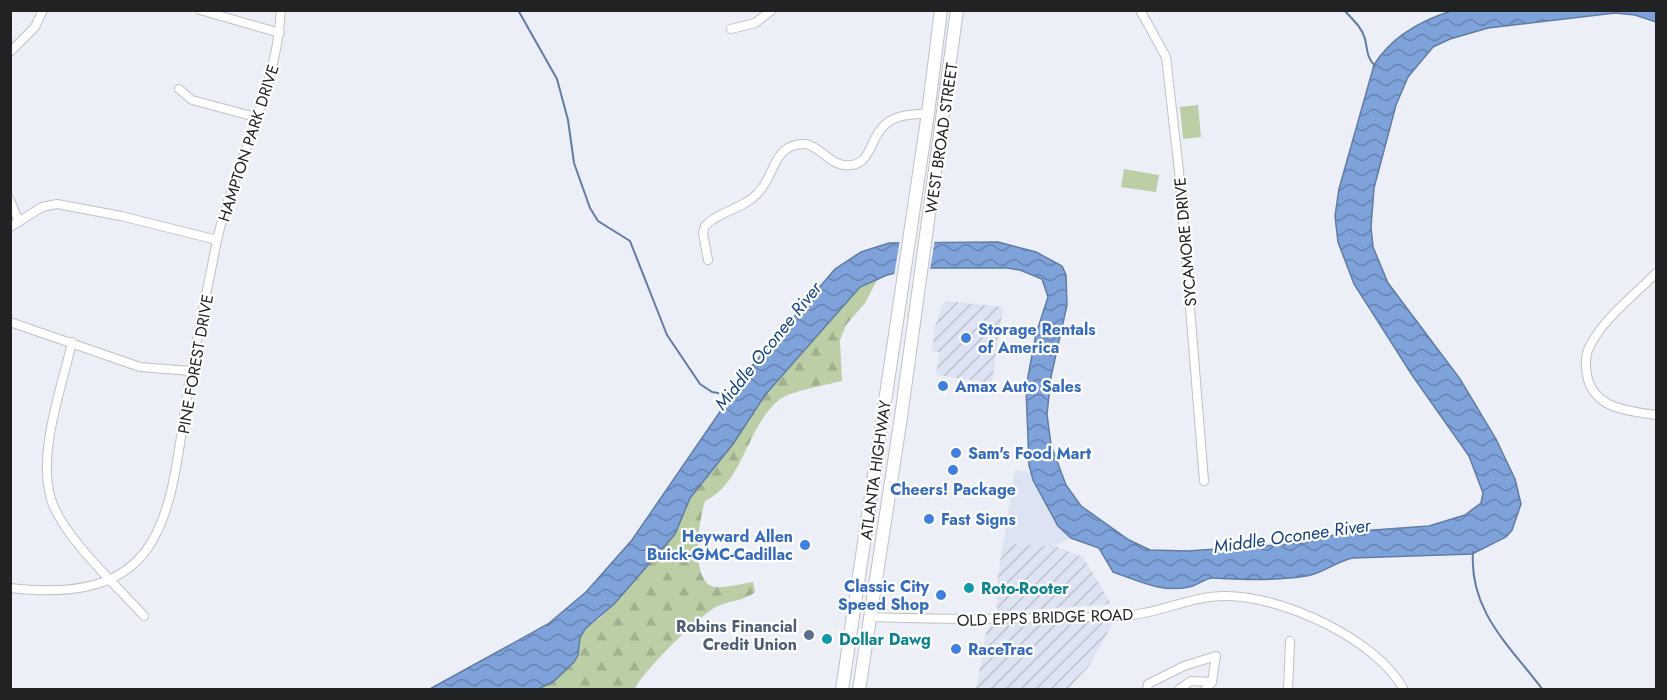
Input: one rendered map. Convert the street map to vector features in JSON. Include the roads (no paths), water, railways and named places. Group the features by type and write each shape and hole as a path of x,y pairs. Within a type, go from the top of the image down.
{"main road":[{"name":"WEST BROAD STREET","path":"907,250 941,10"},
{"name":"WEST BROAD STREET","path":"922,265 957,10"},
{"path":"936,51 952,53"},
{"name":"ATLANTA HIGHWAY","path":"842,688 907,250"},
{"name":"ATLANTA HIGHWAY","path":"861,689 922,265"}],"street":[{"path":"10,52 35,27 43,10"},
{"path":"200,10 279,33"},
{"name":"HAMPTON PARK DRIVE","path":"217,240 224,210 259,118 279,33 281,10"},
{"path":"731,29 755,23 772,10"},
{"name":"SYCAMORE DRIVE","path":"1140,10 1166,57 1180,183 1204,481"},
{"path":"179,89 192,100 259,118"},
{"path":"708,260 703,233 705,226 756,196 768,180 779,155 785,149 798,144 810,144 838,164 856,164 866,159 876,136 888,122 903,116 928,114"},
{"path":"10,200 19,222"},
{"path":"10,227 42,207 57,204 121,216 217,240"},
{"name":"PINE FOREST DRIVE","path":"112,581 151,545 166,514 176,476 191,371 217,240"},
{"path":"1656,273 1596,335 1587,350 1585,363 1590,386 1604,402 1619,409 1656,415"},
{"path":"10,322 140,367 191,371"},
{"path":"72,342 48,446 49,489 54,506 64,524 144,616"},
{"path":"10,588 64,590 112,581"},
{"name":"OLD EPPS BRIDGE ROAD","path":"870,617 946,620 1142,614 1199,600 1231,596 1273,605 1330,625 1362,644 1389,667 1404,690"},
{"path":"1288,690 1290,641"},
{"path":"1147,690 1148,684 1184,666 1216,656 1212,682 1205,690"},
{"path":"1178,690 1191,681 1212,682"},
{"path":"842,688 861,689"}],"water":[{"path":"1451,11 1656,11 1656,22 1635,15 1615,13 1488,28 1450,39 1433,47 1408,77 1396,105 1374,188 1371,227 1373,247 1388,283 1460,379 1496,439 1515,479 1521,504 1512,530 1506,537 1472,554 1353,558 1318,573 1283,579 1211,578 1192,586 1169,588 1151,585 1113,572 1099,548 1071,538 1058,526 1033,480 1029,465 1026,387 1036,334 1048,297 1042,279 1020,270 1007,268 916,268 887,275 860,287 765,395 733,444 690,498 675,534 615,603 585,629 580,638 578,655 574,662 553,682 538,689 428,690 548,624 586,592 632,540 750,368 835,269 861,252 889,243 998,242 1036,252 1062,266 1066,275 1067,305 1051,377 1047,414 1051,445 1066,485 1081,506 1129,540 1150,550 1187,551 1303,543 1346,532 1429,526 1465,515 1481,503 1483,493 1469,456 1412,375 1354,284 1338,242 1335,216 1339,189 1374,65 1389,46 1407,31"}],"waterway":[{"name":"Middle Oconee River","path":"518,10 557,79 568,120 574,163 590,208 598,221 630,241 667,335 700,384 712,392 730,395"},
{"path":"1344,10 1362,31 1369,56 1375,66"},
{"path":"1473,552 1473,573 1484,610 1505,642 1543,690"}],"place":[{"name":"Storage Rentals of America","path":"966,338"},
{"name":"Amax Auto Sales","path":"943,386"},
{"name":"Sam's Food Mart","path":"956,453"},
{"name":"Cheers! Package","path":"953,470"},
{"name":"Fast Signs","path":"929,519"},
{"name":"Heyward Allen Buick-GMC-Cadillac","path":"805,545"},
{"name":"Roto-Rooter","path":"969,588"},
{"name":"Classic City Speed Shop","path":"941,595"},
{"name":"Robins Financial Credit Union","path":"809,635"},
{"name":"Dollar Dawg","path":"827,639"},
{"name":"RaceTrac","path":"956,649"}]}
